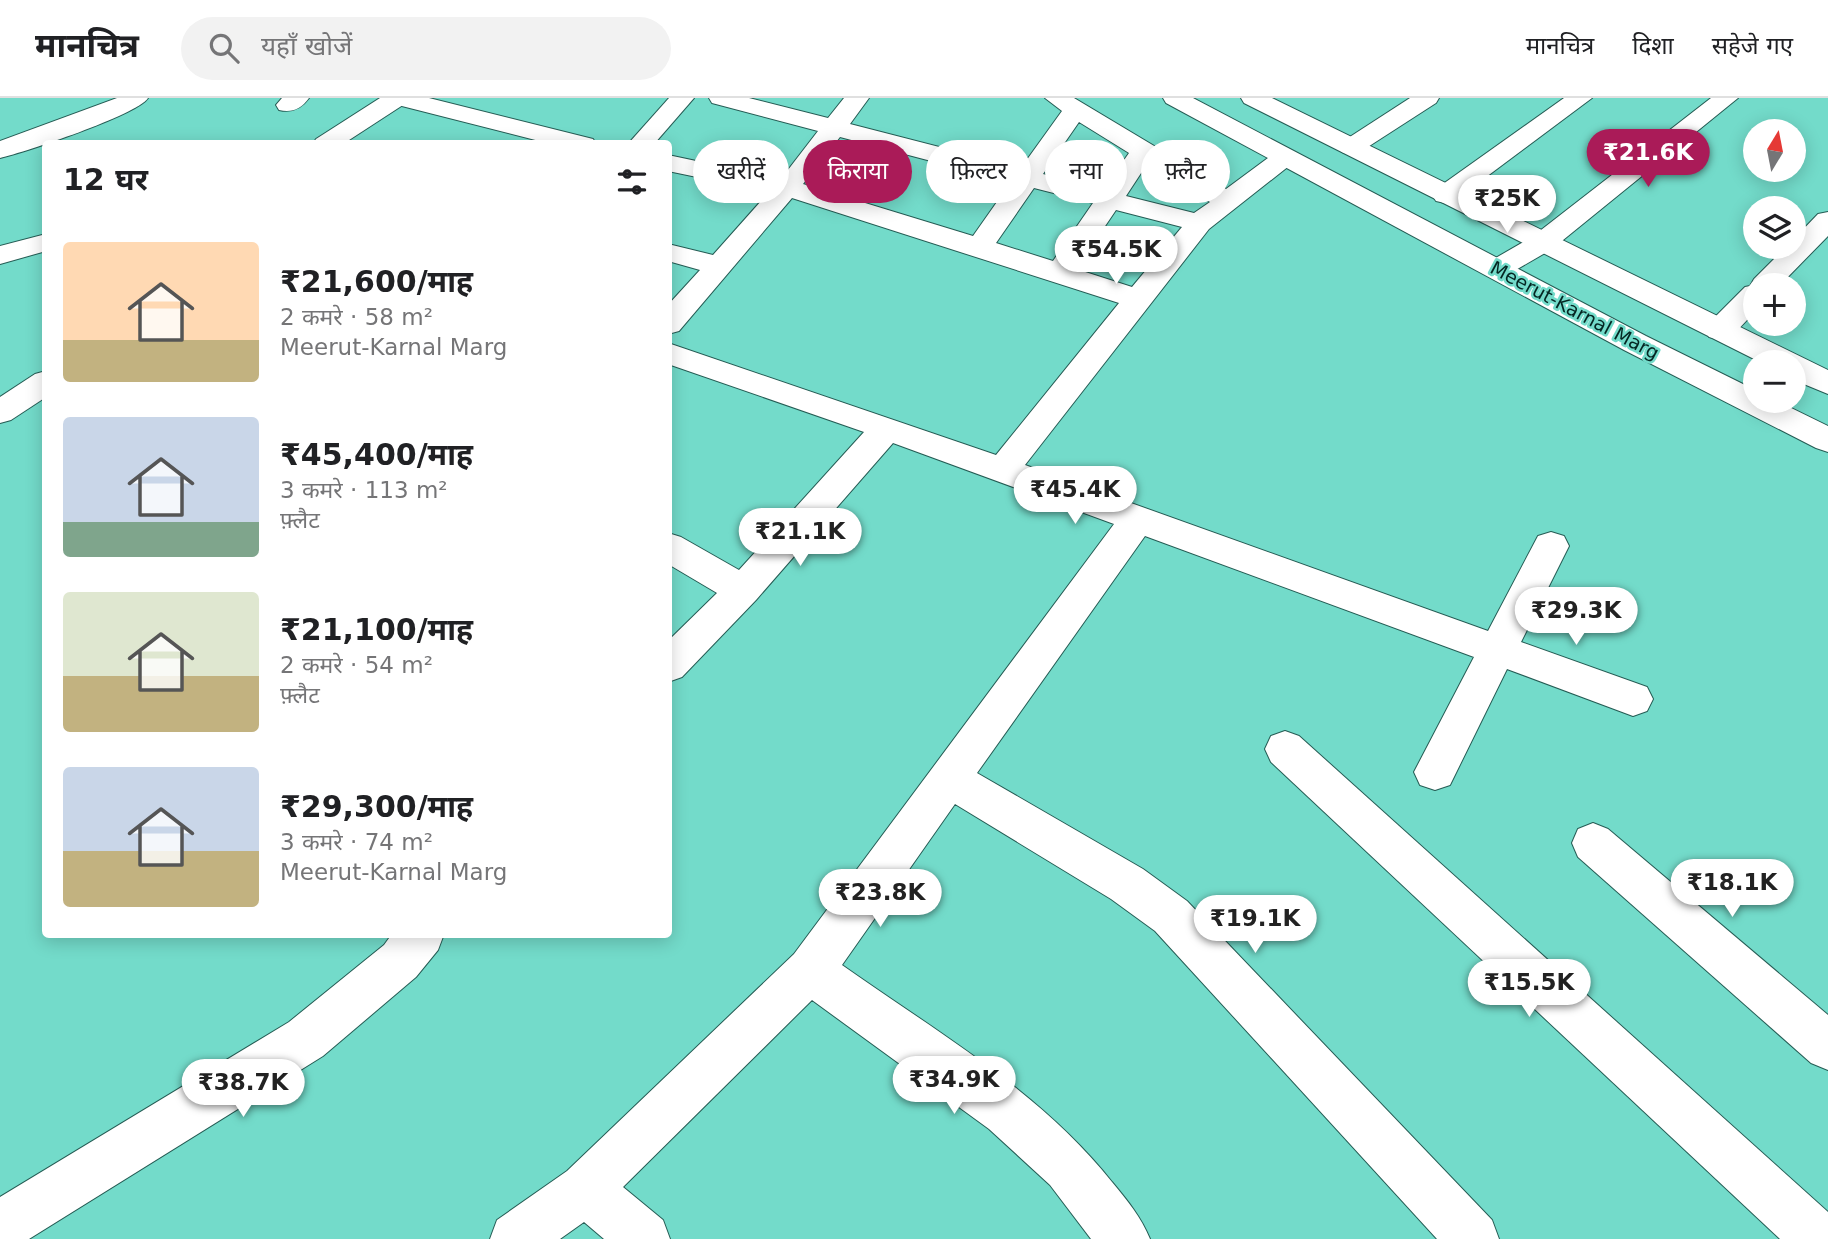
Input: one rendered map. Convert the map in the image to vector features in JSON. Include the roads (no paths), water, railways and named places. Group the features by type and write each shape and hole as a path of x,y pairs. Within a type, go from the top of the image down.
{"street":[{"path":"0,150 109,111 136,98"},
{"path":"331,140 398,98 568,140"},
{"path":"644,140 682,98"},
{"path":"721,98 926,152"},
{"path":"789,185 857,98"},
{"name":"Meerut-Karnal Marg","path":"1175,98 1635,343 1828,440"},
{"path":"1351,148 1427,98"},
{"path":"1445,195 1580,98"},
{"path":"1497,269 1542,243 1726,98"},
{"name":"Meerut-Karnal Marg","path":"1263,100 1351,148 1761,350"},
{"path":"1031,171 1066,104 1141,150"},
{"path":"1127,174 1141,154"},
{"path":"1230,199 1285,157"},
{"path":"672,164 693,168"},
{"path":"789,189 1138,299"},
{"path":"672,320 774,203"},
{"path":"979,247 1010,203"},
{"path":"1059,273 1107,203"},
{"path":"1121,203 1199,223"},
{"path":"1002,470 1199,223 1224,203"},
{"path":"1781,273 1818,246 1828,220"},
{"path":"0,256 42,243"},
{"path":"672,253 720,266"},
{"path":"0,256 42,257"},
{"path":"1720,330 1743,306"},
{"path":"672,354 887,428 1633,699"},
{"path":"1806,373 1828,383"},
{"path":"0,412 42,385"},
{"path":"672,662 743,590 887,428"},
{"path":"516,1239 586,1189 810,970 1137,520"},
{"path":"1435,772 1551,546"},
{"path":"672,549 743,590"},
{"path":"1285,749 1819,1239"},
{"path":"948,779 1127,884 1171,916 1474,1239"},
{"path":"1593,843 1828,1046"},
{"path":"0,1227 306,1039 392,968 418,938"},
{"path":"810,970 1007,1111 1068,1167 1124,1239"},
{"path":"586,1189 644,1239"}]}
